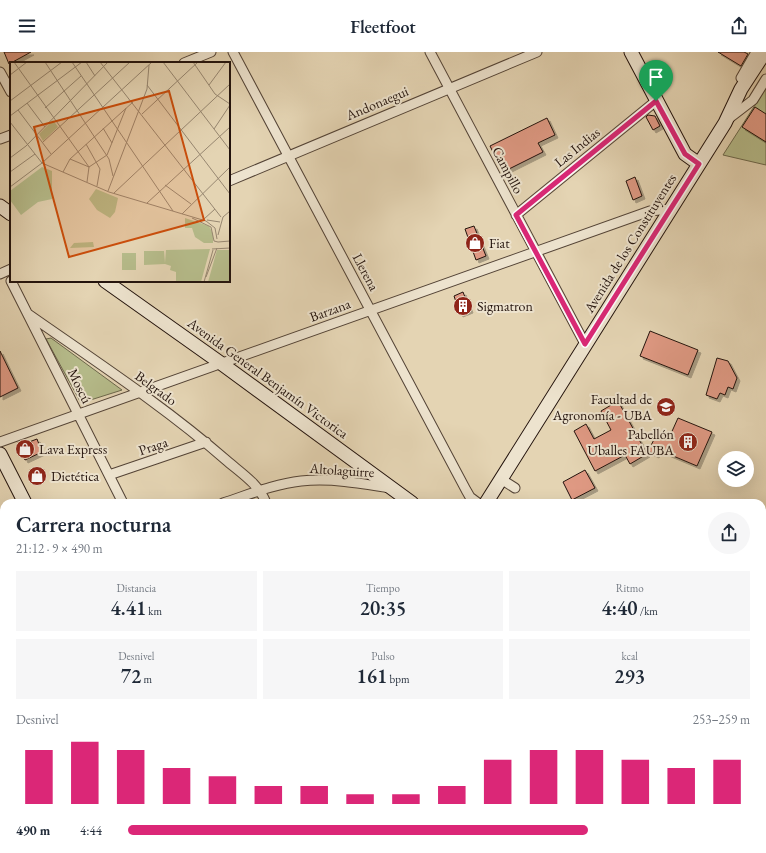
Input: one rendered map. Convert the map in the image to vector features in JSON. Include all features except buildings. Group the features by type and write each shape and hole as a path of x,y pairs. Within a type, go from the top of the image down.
{"main road":[{"path":"631,52 685,154 699,164"},
{"name":"Avenida de los Constituyentes","path":"725,123 741,89 765,52"},
{"name":"Avenida de los Constituyentes","path":"488,499 725,123 766,67"},
{"path":"0,206 10,213"},
{"name":"Avenida General Benjamín Victorica","path":"106,282 222,364 406,499"},
{"path":"0,454 23,499"}],"street":[{"path":"186,62 211,52"},
{"name":"Llerena","path":"233,52 466,490 473,499"},
{"name":"Campillo","path":"430,52 448,89 585,344"},
{"name":"Andonaegui","path":"230,181 537,52"},
{"name":"Avenida de los Constituyentes","path":"725,123 736,87 756,52"},
{"path":"0,72 10,90"},
{"name":"Avenida de los Constituyentes","path":"725,123 753,100 766,79"},
{"name":"Las Indias","path":"516,215 656,101"},
{"path":"0,139 10,135"},
{"name":"Barzana","path":"0,442 78,413 537,253 650,211 670,209"},
{"name":"Moscú","path":"12,282 121,499"},
{"name":"Belgrado","path":"28,314 206,442 262,491"},
{"name":"Praga","path":"110,475 206,442"},
{"path":"501,478 515,488"},
{"name":"Altolaguirre","path":"236,499 287,483 318,480 391,488"},
{"path":"262,491 265,499"}],"green space":[{"path":"766,88 766,165 723,155"},
{"path":"51,338 122,390 81,403 46,339"}],"place":[{"name":"Fiat","path":"475,243"},
{"name":"Sigmatron","path":"463,306"},
{"name":"Facultad de Agronomía - UBA","path":"666,407"},
{"name":"Pabellón Uballes FAUBA","path":"688,442"},
{"name":"Lava Express","path":"25,449"},
{"name":"Dietética","path":"37,476"}],"route":[{"path":"656,101 685,154 699,164 585,344 516,215 656,101"}]}
